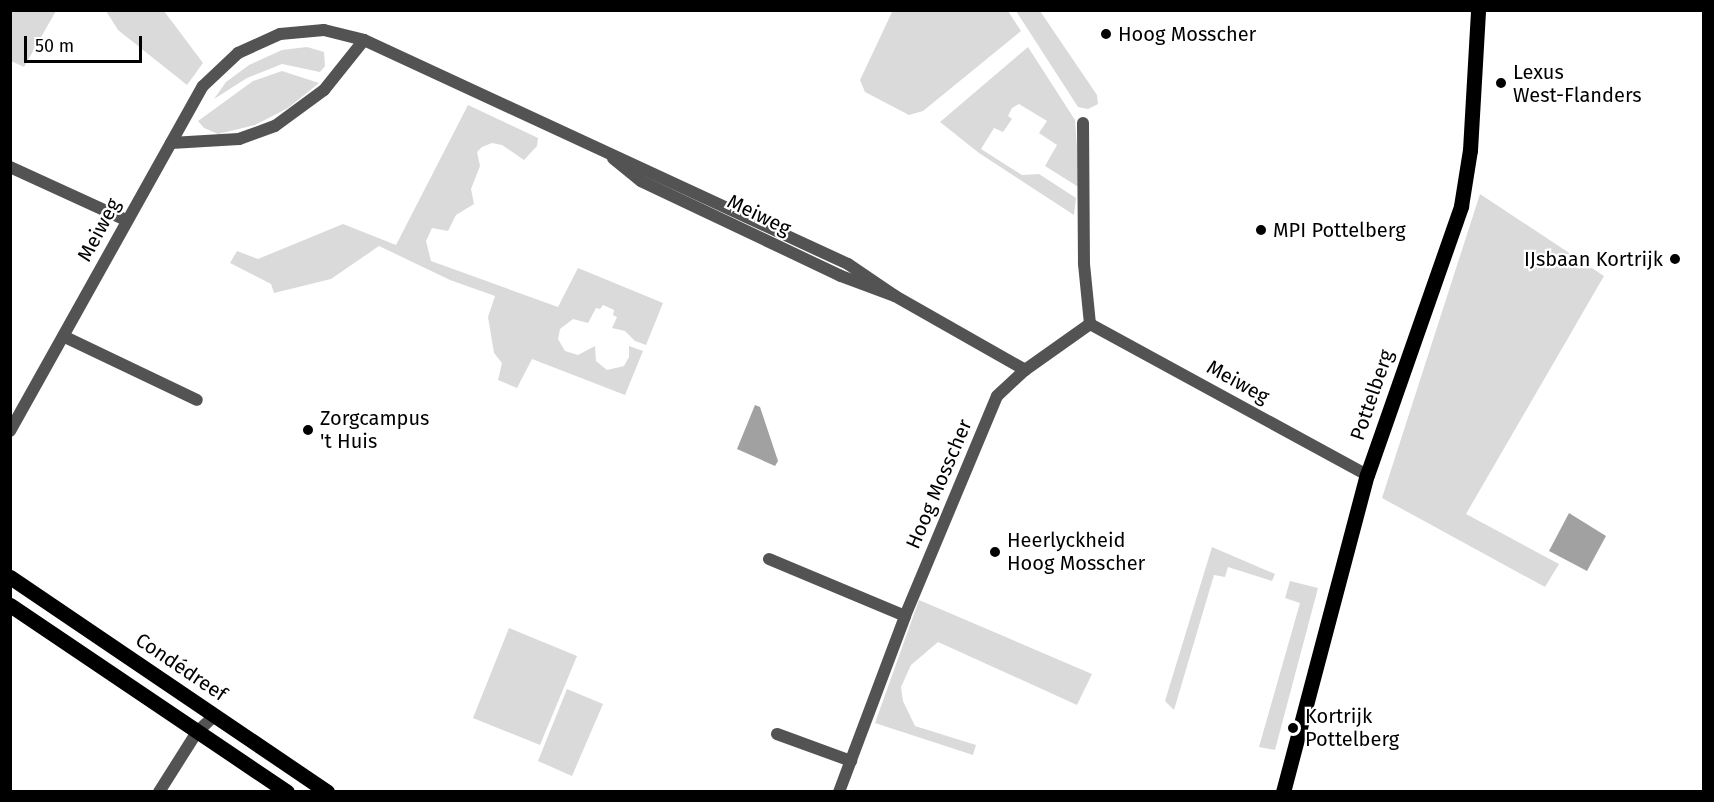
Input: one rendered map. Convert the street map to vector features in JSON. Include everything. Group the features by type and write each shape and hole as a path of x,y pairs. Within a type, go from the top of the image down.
{"main road":[{"name":"Pottelberg","path":"1283,792 1367,475 1461,206 1470,150 1478,10"},
{"name":"Condédreef","path":"10,577 327,792"},
{"path":"10,605 287,792"}],"street":[{"name":"Meiweg","path":"10,431 203,86 222,65 263,40 324,30 364,40 613,158 641,181 841,276 895,296 1025,370"},
{"path":"171,143 239,139 275,126 324,90 364,40"},
{"path":"1083,123 1084,264 1090,324"},
{"path":"10,167 126,220"},
{"name":"Meiweg","path":"1090,324 1367,475"},
{"name":"Hoog Mosscher","path":"839,792 905,616 997,396 1025,370 1090,324"},
{"path":"64,337 197,400"},
{"path":"769,559 905,616"},
{"path":"159,792 197,732 215,715"},
{"path":"777,734 851,761"}],"shaded area":[{"path":"11,10 56,11 24,67 11,61"},
{"path":"893,10 1008,11 1021,31 923,111 909,115 865,92 860,80"},
{"path":"106,11 164,11 203,63 187,85 118,30"},
{"path":"1016,11 1040,11 1097,95 1098,104 1088,109 1078,107"},
{"path":"307,47 324,52 325,66 320,72 282,64 247,78 214,99 226,82 249,65 282,50"},
{"path":"1028,47 1075,120 1080,188 1045,166 1057,145 1039,133 1047,121 1019,104 1012,108 1008,116 1012,119 1003,132 994,128 981,149 1022,175 1039,174 1076,198 1074,215 979,153 940,122"},
{"path":"282,71 319,83 288,108 255,125 218,134 204,128 198,121 253,81"},
{"path":"468,105 538,138 537,146 524,160 502,145 492,143 477,152 480,166 471,189 474,204 456,215 448,231 432,228 426,241 431,261 558,307 578,268 663,303 646,345 635,341 625,331 612,328 617,317 613,315 614,310 603,305 600,309 596,308 588,323 573,319 560,329 558,339 565,351 578,355 595,346 596,361 607,370 624,366 629,357 629,346 643,351 625,395 532,359 517,388 498,380 502,363 494,353 488,317 495,296 450,280 379,246 331,279 274,293 271,284 230,263 237,251 258,259 343,224 396,245"},
{"path":"1480,194 1604,276 1466,514 1559,564 1545,587 1382,498"},
{"path":"755,405 760,407 778,461 775,466 737,449"},
{"path":"1569,513 1606,536 1587,571 1549,551"},
{"path":"1212,547 1275,574 1272,581 1228,567 1225,577 1214,575 1174,710 1165,701"},
{"path":"1290,581 1318,588 1275,750 1259,747 1300,603 1285,598"},
{"path":"919,600 1092,674 1077,705 938,642 911,665 901,687 903,701 915,726 976,745 973,755 875,723"},
{"path":"509,628 577,656 540,745 473,718"},
{"path":"567,689 603,704 572,776 538,761"}],"place":[{"name":"Hoog Mosscher","path":"1106,34"},
{"name":"Lexus West-Flanders","path":"1501,83"},
{"name":"MPI Pottelberg","path":"1261,230"},
{"name":"IJsbaan Kortrijk","path":"1675,259"},
{"name":"Zorgcampus 't Huis","path":"308,430"},
{"name":"Heerlyckheid Hoog Mosscher","path":"995,552"},
{"name":"Kortrijk Pottelberg","path":"1293,728"}]}
